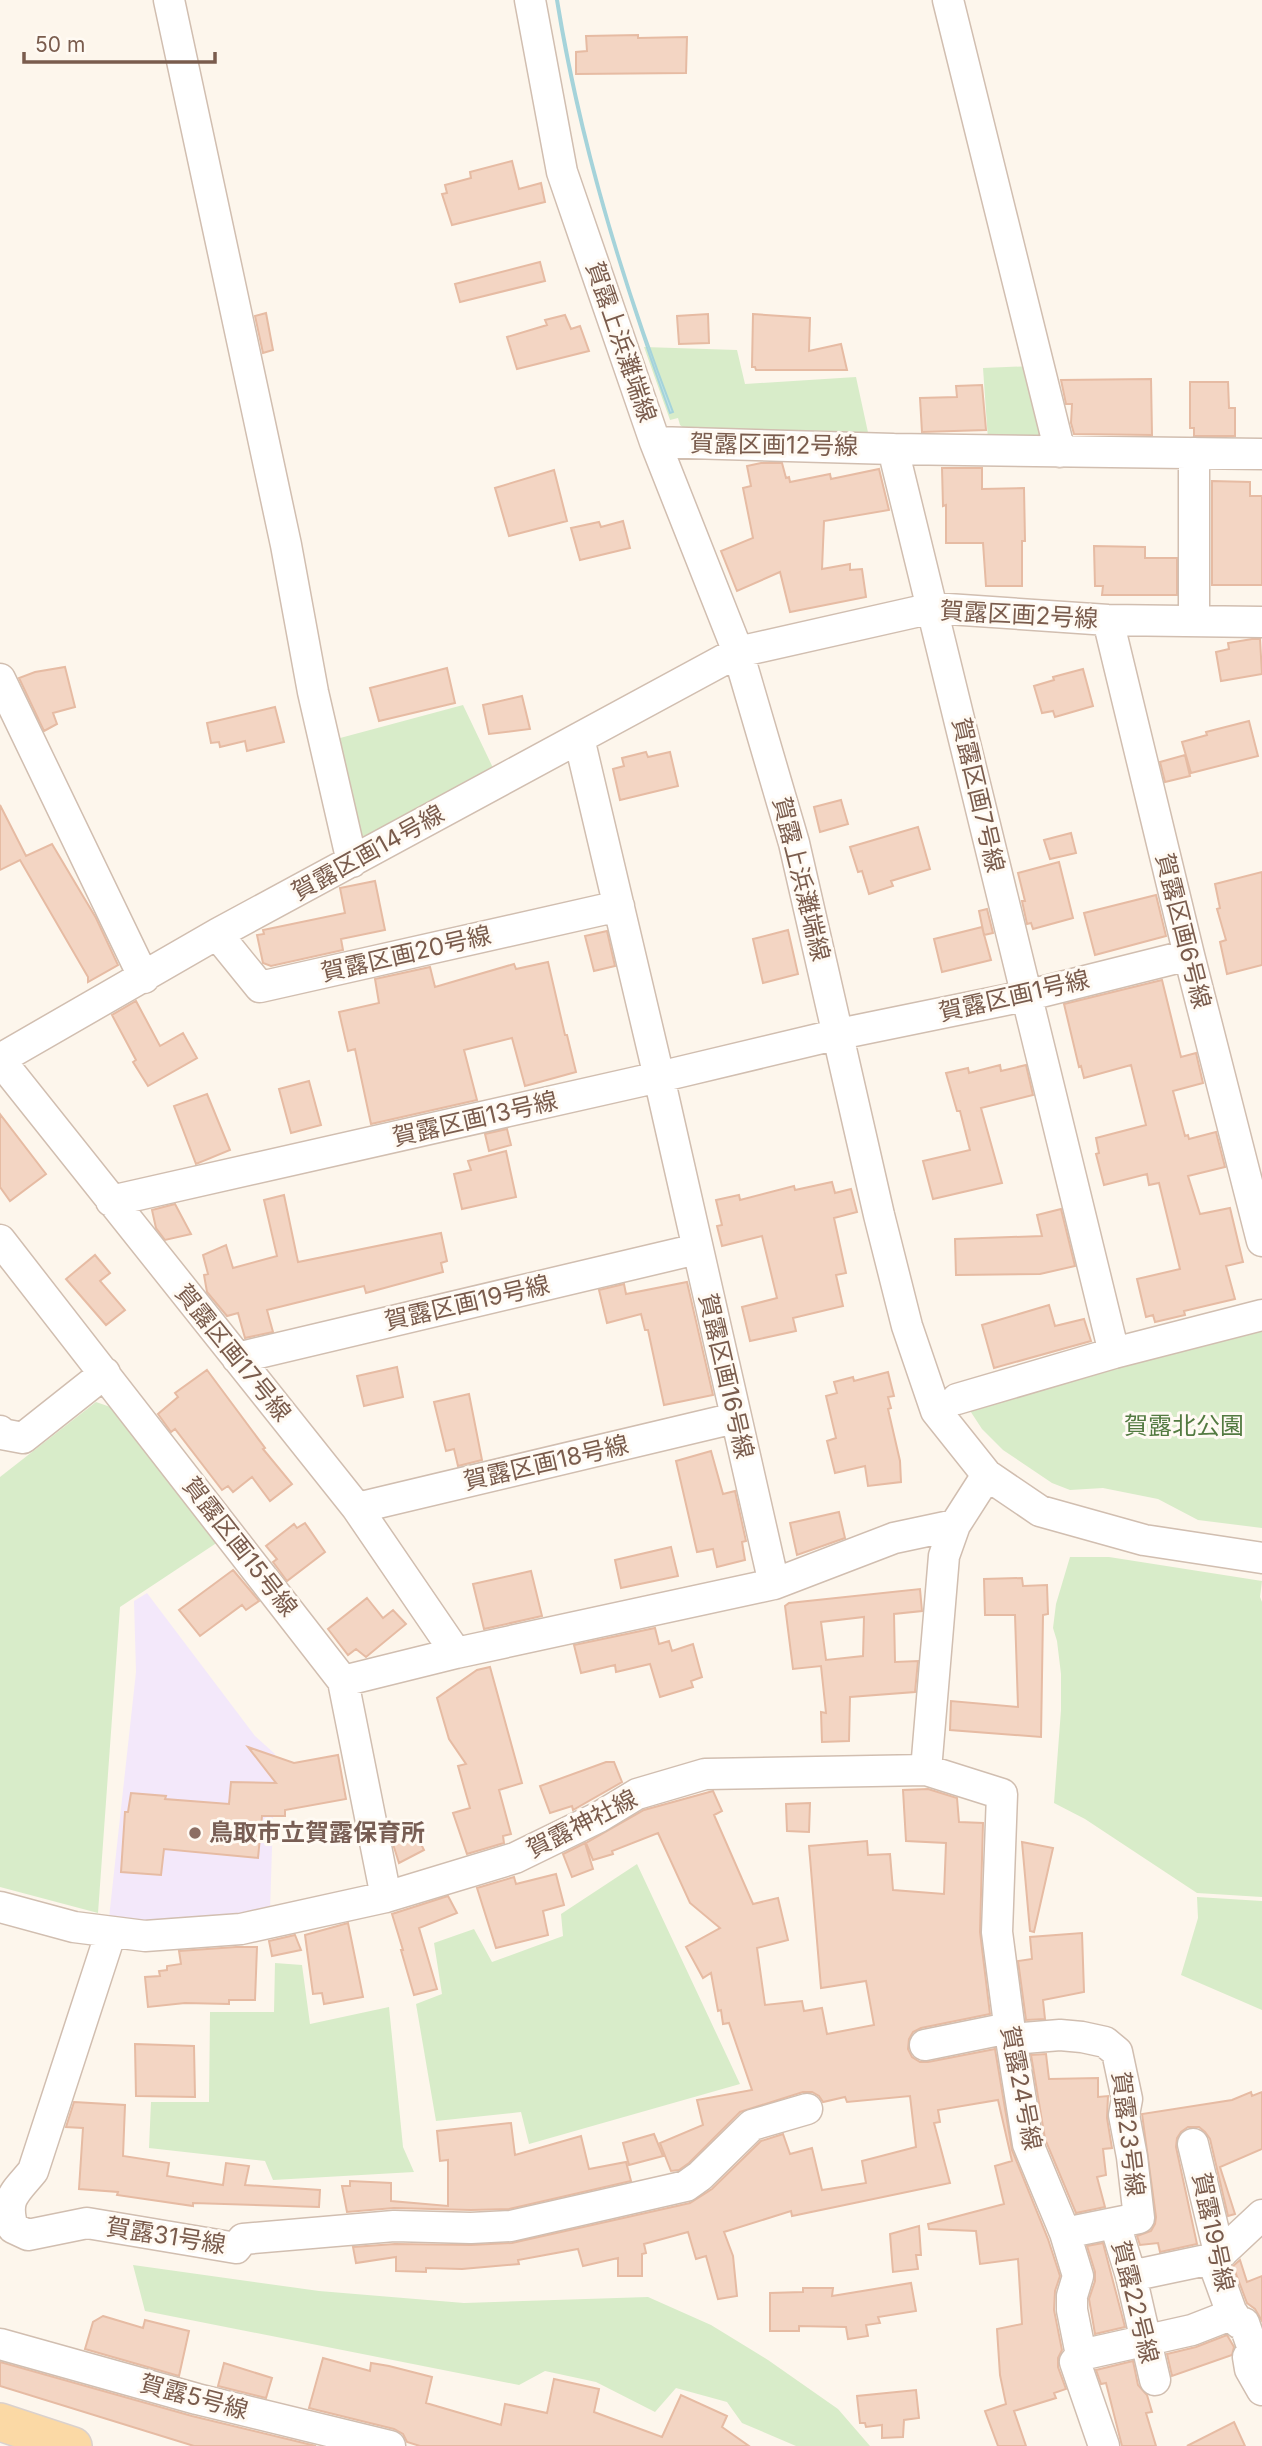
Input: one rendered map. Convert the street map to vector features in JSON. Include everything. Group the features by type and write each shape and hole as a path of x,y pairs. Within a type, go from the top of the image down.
{"main road":[{"path":"0,2422 74,2446"}],"street":[{"path":"169,0 286,545 313,692 352,862"},
{"name":"賀露上浜灘端線","path":"530,0 562,172 655,442 738,652 794,843 879,1215 907,1326 936,1411 988,1475 1040,1511 1144,1540 1262,1558"},
{"path":"948,0 1060,452"},
{"name":"賀露区画12号線","path":"655,442 892,449"},
{"path":"892,449 1262,454"},
{"name":"賀露区画7号線","path":"892,449 1114,1353"},
{"path":"1194,453 1194,621"},
{"name":"賀露区画2号線","path":"738,652 933,608 1108,620 1262,622"},
{"name":"賀露区画6号線","path":"1108,620 1189,955 1261,1235"},
{"name":"賀露区画14号線","path":"0,1060 217,934 738,652"},
{"path":"0,678 144,978"},
{"name":"賀露区画16号線","path":"579,738 774,1584"},
{"name":"賀露区画20号線","path":"217,934 260,987 619,906"},
{"name":"賀露区画1号線","path":"839,1034 1025,996 1189,955"},
{"name":"賀露区画13号線","path":"111,1201 839,1034"},
{"name":"賀露区画17号線","path":"0,1060 357,1508 456,1653"},
{"name":"賀露区画15号線","path":"0,1240 343,1681 386,1897"},
{"name":"賀露区画19号線","path":"237,1358 697,1249"},
{"path":"957,1399 1114,1353 1262,1315"},
{"path":"0,1431 2,1434 23,1438 105,1373"},
{"name":"賀露区画18号線","path":"357,1508 735,1418"},
{"path":"926,1770 944,1556 955,1525 988,1475"},
{"path":"343,1681 456,1653 774,1584 894,1538 955,1525"},
{"name":"賀露24号線","path":"926,1770 1002,1794 997,1932 1011,2039 1028,2144 1065,2233 1078,2276 1072,2296 1072,2310 1081,2355 1075,2361 1104,2446"},
{"name":"賀露神社線","path":"0,1907 74,1927 145,1936 241,1929 386,1897 515,1858 638,1794 705,1774 926,1770"},
{"name":"賀露31号線","path":"111,1932 33,2171 8,2204 13,2228 19,2233 28,2235 87,2223 236,2248 243,2238 394,2226 511,2226 685,2186 700,2176 752,2125 807,2109"},
{"name":"賀露23号線","path":"925,2045 1003,2029 1011,2039 1060,2035 1082,2037 1104,2042 1117,2052 1127,2099 1124,2115 1139,2218 1065,2233"},
{"name":"賀露19号線","path":"1193,2144 1217,2244 1215,2267 1233,2314 1239,2323 1244,2323 1257,2347 1248,2357 1250,2369 1262,2390"},
{"path":"1131,2276 1216,2258 1262,2214"},
{"name":"賀露22号線","path":"1115,2224 1131,2276 1155,2380"},
{"path":"1081,2355 1192,2330 1233,2314"},
{"name":"賀露5号線","path":"0,2344 197,2399 390,2446"}],"shaded area":[{"name":"鳥取市立賀露保育所","path":"147,1593 255,1736 275,1754 270,1911 224,1920 150,1921 109,1918 136,1672 134,1601"}],"green space":[{"path":"644,347 737,350 745,384 856,377 869,437 695,437 680,425 678,418 670,420"},
{"path":"1033,366 1052,441 988,440 983,368"},
{"path":"463,705 495,772 362,845 329,741"},
{"name":"賀露北公園","path":"1262,1328 1262,1528 1198,1520 1158,1499 1103,1488 1070,1490 1052,1483 1003,1450 982,1429 963,1400"},
{"path":"96,1402 122,1411 218,1542 120,1607 98,1913 0,1887 0,1477"},
{"path":"1070,1557 1109,1557 1262,1581 1262,1897 1197,1893 1085,1819 1054,1803 1061,1674 1053,1628 1056,1604"},
{"path":"637,1864 740,2084 529,2144 521,2112 436,2121 416,2004 442,1994 434,1943 474,1929 492,1962 563,1936 561,1914"},
{"path":"1197,1897 1262,1901 1262,2010 1181,1975 1198,1918"},
{"path":"275,1963 302,1965 310,2024 389,2007 403,2147 414,2172 273,2180 265,2161 149,2148 151,2102 209,2102 210,2012 274,2012"},
{"path":"133,2265 319,2291 464,2303 648,2297 711,2325 768,2360 838,2409 870,2446 796,2446 742,2423 727,2402 676,2388 655,2412 596,2382 545,2371 519,2385 145,2311"}],"water":[{"path":"556,0 578,105 605,209 654,362 673,412 670,413 603,209 565,53"}],"building":[{"path":"638,35 638,38 687,37 686,73 576,74 576,52 587,51 586,36"},
{"path":"512,161 519,189 541,183 545,202 452,225 442,194 447,193 445,185 471,178 470,172"},
{"path":"540,262 545,281 460,302 455,284"},
{"path":"266,313 273,350 263,353 255,316"},
{"path":"708,314 709,343 679,344 677,316"},
{"path":"753,314 810,318 809,351 841,344 847,370 756,370 752,367"},
{"path":"565,315 571,329 580,326 589,351 517,369 507,337 547,325 545,320"},
{"path":"1151,379 1152,435 1074,434 1071,423 1072,404 1066,404 1061,380"},
{"path":"1190,382 1228,382 1229,408 1235,408 1235,436 1194,436 1194,428 1190,428"},
{"path":"982,385 986,430 922,432 920,398 957,397 956,386"},
{"path":"782,463 786,478 789,477 790,482 830,474 831,479 879,469 889,510 824,521 822,569 850,564 850,570 862,569 866,597 790,612 780,572 737,591 721,551 753,538 743,488 751,486 747,466"},
{"path":"942,468 982,468 982,489 1024,488 1022,586 986,586 983,543 946,543"},
{"path":"554,470 567,521 509,536 495,488"},
{"path":"1212,481 1250,482 1250,496 1262,496 1262,585 1212,585"},
{"path":"623,521 630,548 580,560 571,528 599,522 601,527"},
{"path":"1094,546 1145,547 1145,558 1177,558 1177,595 1102,595 1103,586 1095,586"},
{"path":"1260,639 1262,674 1221,681 1216,652 1229,649 1228,643"},
{"path":"65,667 75,707 53,713 57,724 44,731 19,678 35,672"},
{"path":"447,668 455,703 379,721 370,688"},
{"path":"1083,669 1093,706 1055,717 1053,711 1042,713 1034,686 1054,680 1053,677"},
{"path":"522,696 530,729 489,734 483,705"},
{"path":"275,707 284,742 247,751 245,741 220,747 219,742 211,743 207,723"},
{"path":"1249,721 1258,756 1191,773 1182,742 1207,735 1206,732"},
{"path":"646,752 648,757 670,752 678,786 620,800 613,769 624,766 622,758"},
{"path":"1185,755 1190,776 1165,782 1160,762"},
{"path":"841,800 848,824 820,832 814,807"},
{"path":"0,805 26,856 52,844 96,918 118,965 88,982 88,977 20,860 0,870"},
{"path":"918,827 930,869 891,881 893,886 869,894 862,871 858,872 850,847"},
{"path":"1071,833 1076,853 1050,859 1044,840"},
{"path":"1059,862 1073,918 1033,929 1031,923 1027,924 1018,873"},
{"path":"1262,872 1262,965 1227,974 1220,942 1226,940 1217,909 1220,908 1215,884"},
{"path":"375,881 385,930 341,939 343,950 271,966 263,963 257,935 264,934 263,930 345,913 340,888"},
{"path":"1156,895 1166,936 1095,955 1084,913"},
{"path":"987,909 993,933 984,935 979,911"},
{"path":"982,927 991,960 942,972 934,939"},
{"path":"788,930 798,974 763,983 753,939"},
{"path":"607,931 615,966 594,971 585,936"},
{"path":"548,962 576,1072 525,1086 512,1038 464,1050 477,1100 371,1124 355,1049 348,1051 339,1012 379,1003 375,979 430,967 435,987 514,964 516,969"},
{"path":"1162,980 1181,1057 1196,1053 1203,1083 1173,1091 1185,1136 1188,1135 1189,1139 1216,1132 1225,1167 1188,1176 1200,1214 1230,1208 1243,1262 1226,1266 1235,1299 1184,1311 1185,1315 1155,1322 1153,1315 1146,1317 1137,1279 1180,1269 1159,1183 1149,1185 1147,1174 1104,1185 1096,1154 1099,1153 1096,1138 1146,1125 1131,1065 1084,1078 1064,1004"},
{"path":"136,1001 160,1046 183,1033 197,1058 148,1086 133,1062 136,1060 112,1015"},
{"path":"1000,1065 1001,1071 1026,1065 1033,1095 981,1108 1002,1183 933,1199 923,1161 970,1150 946,1073 968,1068 969,1073"},
{"path":"309,1081 321,1125 291,1133 279,1089"},
{"path":"207,1094 230,1150 196,1164 174,1106"},
{"path":"0,1114 46,1174 10,1201 0,1187"},
{"path":"507,1129 511,1145 489,1151 485,1134"},
{"path":"506,1151 516,1197 462,1209 454,1174 471,1170 468,1161"},
{"path":"832,1182 835,1193 851,1189 857,1212 834,1218 846,1273 836,1275 843,1306 793,1318 796,1331 750,1341 742,1307 777,1298 762,1236 722,1246 717,1226 722,1225 716,1200 739,1195 740,1200 794,1186 795,1190"},
{"path":"284,1195 298,1262 441,1233 447,1261 441,1263 443,1272 366,1293 364,1286 267,1310 273,1332 245,1338 238,1313 227,1316 207,1292 204,1275 208,1274 203,1255 226,1245 233,1268 277,1256 264,1200"},
{"path":"175,1204 191,1234 165,1240 156,1228 152,1210"},
{"path":"1061,1209 1075,1266 1040,1274 956,1275 955,1239 1042,1236 1037,1215"},
{"path":"95,1255 110,1273 100,1281 125,1310 106,1325 66,1279"},
{"path":"687,1282 713,1395 664,1405 648,1330 645,1330 641,1314 607,1323 599,1290 624,1284 626,1294"},
{"path":"1049,1305 1055,1326 1084,1319 1091,1341 994,1368 982,1325"},
{"path":"397,1367 403,1397 364,1406 357,1376"},
{"path":"207,1370 265,1448 263,1449 292,1484 270,1501 252,1477 233,1492 228,1486 222,1490 175,1429 171,1432 158,1414 178,1397 175,1393"},
{"path":"888,1372 894,1396 888,1397 891,1408 888,1409 900,1461 901,1482 868,1486 865,1466 835,1473 827,1441 836,1438 826,1396 837,1393 834,1382 853,1377 854,1381"},
{"path":"469,1394 482,1460 458,1466 454,1449 446,1451 434,1402"},
{"path":"711,1451 723,1494 735,1491 746,1541 742,1542 745,1560 717,1567 713,1549 697,1552 676,1461"},
{"path":"839,1512 845,1538 797,1555 790,1523"},
{"path":"305,1523 325,1552 287,1581 273,1562 277,1559 266,1546 294,1524 297,1528"},
{"path":"671,1547 678,1576 621,1588 615,1560"},
{"path":"233,1570 259,1601 246,1610 242,1605 200,1636 179,1610"},
{"path":"531,1571 542,1616 484,1629 473,1584"},
{"path":"1022,1578 1023,1586 1047,1585 1048,1614 1043,1615 1041,1737 950,1730 951,1701 1018,1707 1015,1615 985,1615 984,1579"},
{"path":"920,1589 922,1611 894,1614 895,1662 918,1661 915,1692 850,1697 849,1741 822,1742 821,1712 826,1713 821,1666 793,1669 785,1606 789,1603","holes":["864,1617 863,1656 826,1660 821,1622"]},
{"path":"367,1598 383,1618 393,1610 406,1624 366,1657 356,1649 348,1655 328,1629"},
{"path":"655,1628 659,1644 669,1641 672,1651 693,1644 702,1677 691,1681 693,1687 660,1697 650,1664 616,1672 615,1665 581,1673 574,1645"},
{"path":"490,1667 522,1783 499,1790 511,1834 503,1836 504,1843 467,1854 453,1813 470,1808 458,1766 466,1764 449,1739 437,1698 477,1670"},
{"path":"248,1747 294,1763 338,1755 346,1799 285,1810 285,1816 262,1816 258,1858 164,1849 161,1875 121,1872 125,1812 128,1812 131,1793 166,1796 165,1799 229,1804 231,1782 276,1783"},
{"path":"606,1762 614,1762 622,1782 573,1810 572,1806 550,1813 540,1786"},
{"path":"928,1789 957,1798 959,1822 983,1823 980,1932 990,2014 921,2028 913,2032 908,2049 912,2057 920,2062 928,2062 995,2049 1012,2150 1060,2276 1055,2291 1054,2310 1062,2350 1058,2367 1066,2389 1054,2393 1056,2398 1014,2411 1026,2446 998,2446 985,2411 1006,2404 1000,2375 997,2329 1022,2324 1018,2259 980,2264 976,2231 929,2229 928,2224 1004,2204 995,2166 1012,2161 998,2100 938,2110 940,2122 934,2123 950,2183 792,2216 791,2211 724,2232 733,2256 737,2296 718,2299 706,2256 696,2259 688,2232 644,2244 646,2253 642,2254 642,2276 618,2276 618,2258 583,2266 578,2249 518,2260 519,2264 462,2269 426,2268 426,2272 396,2271 396,2257 356,2263 353,2247 512,2243 690,2203 712,2189 761,2141 783,2134 790,2154 812,2148 822,2190 866,2183 862,2161 916,2147 910,2096 847,2102 845,2097 823,2102 812,2092 803,2092 740,2112 689,2163 679,2170 671,2171 660,2143 703,2125 697,2100 752,2090 729,2023 723,2024 721,2010 718,2011 711,1973 703,1978 686,1947 720,1928 690,1903 658,1833 612,1851 613,1854 593,1860 586,1843 644,1810 713,1791 722,1811 714,1815 753,1904 778,1898 788,1940 757,1948 765,2005 802,2001 804,2011 822,2008 827,2034 874,2025 866,1981 821,1988 809,1846 867,1841 868,1855 890,1854 893,1890 944,1894 946,1843 906,1841 903,1790"},
{"path":"810,1803 809,1832 787,1831 786,1804"},
{"path":"415,1832 424,1850 399,1863 393,1844"},
{"path":"1022,1842 1053,1848 1034,1932 1030,1931"},
{"path":"585,1843 593,1869 572,1877 563,1854"},
{"path":"556,1874 564,1905 543,1911 548,1935 496,1948 477,1888 514,1877 516,1884"},
{"path":"448,1896 457,1913 419,1928 437,1989 414,1995 392,1914"},
{"path":"348,1923 363,1997 324,2004 322,1993 313,1994 305,1935"},
{"path":"1082,1933 1084,1992 1043,2000 1045,2019 1026,2020 1018,1961 1032,1959 1030,1937"},
{"path":"295,1935 301,1950 272,1956 269,1941"},
{"path":"257,1947 255,2000 229,2000 229,2004 185,2003 148,2007 145,1977 160,1976 159,1971 167,1970 167,1966 181,1964 179,1951"},
{"path":"135,2044 194,2046 195,2097 136,2096"},
{"path":"1046,2054 1049,2079 1098,2078 1098,2097 1108,2096 1107,2118 1112,2148 1103,2149 1106,2175 1097,2177 1105,2207 1076,2213 1045,2139 1031,2055"},
{"path":"1251,2092 1252,2096 1262,2092 1262,2149 1220,2167 1235,2214 1228,2216 1210,2139 1199,2127 1188,2127 1177,2138 1176,2147 1197,2244 1160,2252 1158,2243 1140,2245 1137,2236 1151,2231 1156,2217 1142,2114 1232,2100"},
{"path":"74,2102 125,2105 123,2156 169,2163 167,2176 223,2185 226,2163 249,2166 245,2185 320,2190 319,2207 193,2203 193,2206 117,2195 118,2192 79,2189 83,2128 66,2127"},
{"path":"511,2123 515,2155 581,2136 589,2169 626,2162 631,2181 509,2209 394,2208 347,2212 342,2186 350,2186 350,2181 391,2183 391,2201 448,2206 448,2160 440,2161 437,2131"},
{"path":"654,2134 663,2156 629,2165 623,2143"},
{"path":"919,2226 921,2255 916,2255 918,2269 893,2272 890,2234"},
{"path":"1103,2243 1125,2327 1095,2334 1089,2299 1095,2272 1087,2246"},
{"path":"1240,2260 1247,2282 1262,2276 1262,2321 1255,2309 1247,2303 1233,2266"},
{"path":"911,2283 916,2311 878,2317 880,2323 866,2325 868,2336 848,2339 846,2327 799,2326 799,2331 770,2331 770,2293 803,2292 803,2288 833,2288 832,2296"},
{"path":"103,2316 143,2328 145,2320 189,2331 179,2376 85,2349 93,2322"},
{"path":"1227,2335 1234,2347 1232,2355 1172,2376 1167,2354"},
{"path":"323,2358 370,2371 371,2363 432,2377 426,2403 501,2425 505,2404 547,2413 554,2379 599,2389 594,2412 662,2437 681,2395 727,2416 722,2427 749,2446 420,2446 407,2442 403,2434 394,2429 309,2408"},
{"path":"1133,2361 1138,2385 1147,2395 1152,2412 1146,2413 1156,2446 1122,2446 1106,2383 1101,2384 1096,2370"},
{"path":"0,2362 192,2416 316,2446 194,2446 0,2386"},
{"path":"224,2363 272,2378 266,2398 218,2386"},
{"path":"916,2390 919,2418 904,2420 903,2437 882,2438 882,2425 866,2427 865,2423 860,2423 857,2396"},
{"path":"1234,2422 1245,2446 1187,2446"}],"place":[{"name":"鳥取市立賀露保育所","path":"195,1833"}]}
